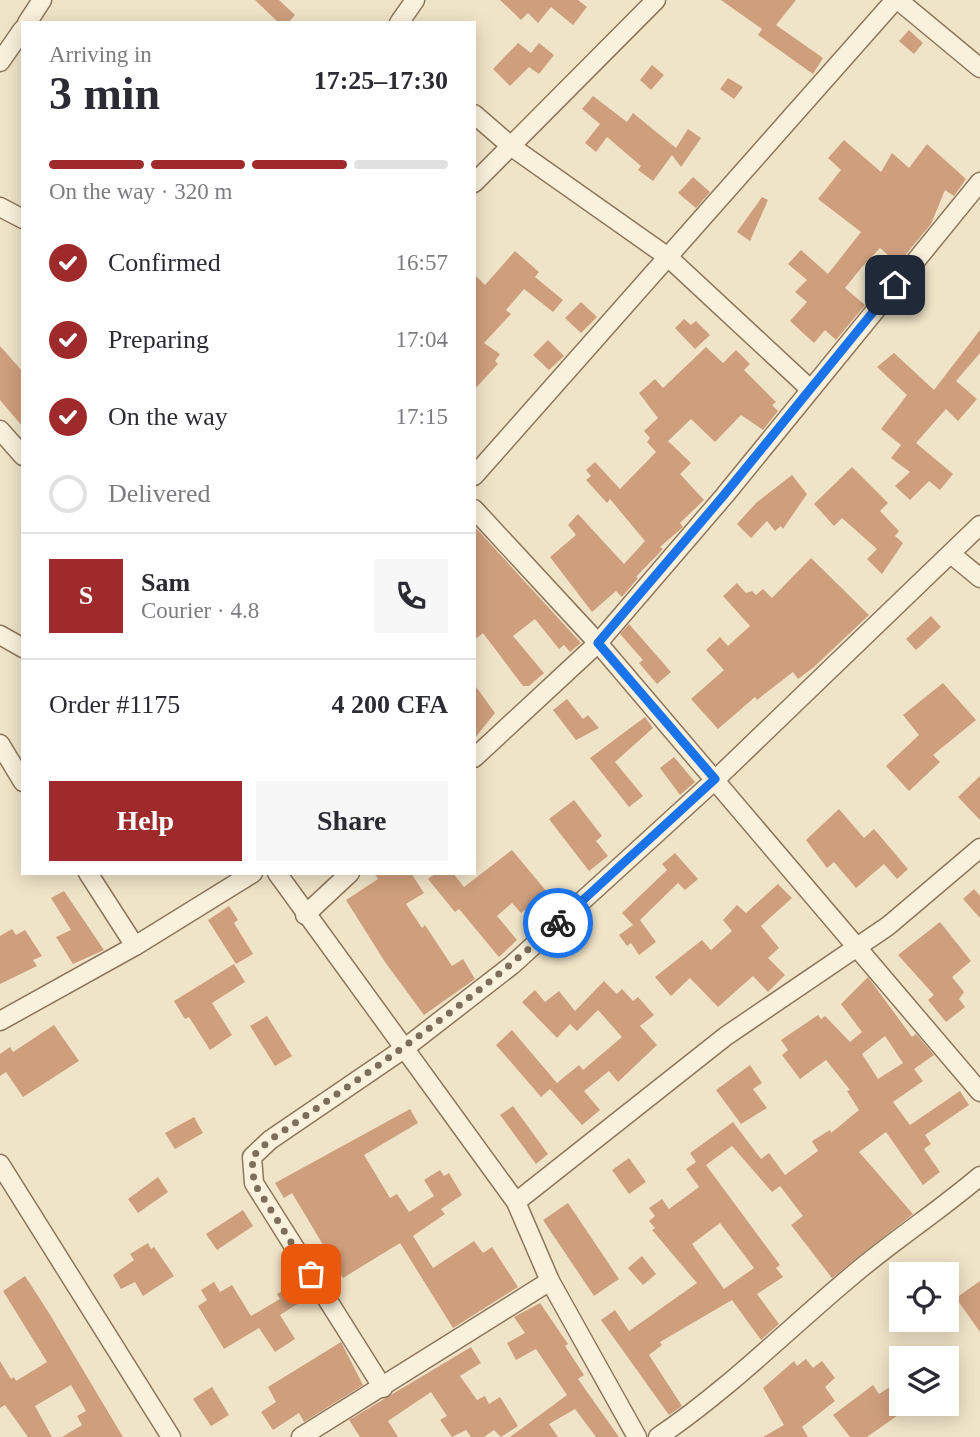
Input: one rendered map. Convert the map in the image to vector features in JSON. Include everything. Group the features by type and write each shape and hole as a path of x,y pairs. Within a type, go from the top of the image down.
{"street":[{"path":"28,21 43,0"},
{"path":"400,21 415,0"},
{"path":"476,181 656,0"},
{"path":"476,474 896,0 980,68"},
{"path":"0,62 21,32"},
{"path":"476,116 512,147 668,257 809,388"},
{"path":"476,756 598,643 724,495 980,182"},
{"path":"0,207 21,218"},
{"path":"0,430 21,454"},
{"path":"476,511 598,643 980,1092"},
{"path":"383,1388 254,1183 252,1157 260,1147 405,1048 512,965 715,779 980,525"},
{"path":"951,554 980,578"},
{"path":"0,635 21,647"},
{"path":"2,752 21,779"},
{"path":"516,1202 726,1036 888,926 980,848"},
{"path":"89,875 135,946"},
{"path":"0,1021 135,946 250,875"},
{"path":"277,875 516,1202 550,1281 637,1437"},
{"path":"305,915 348,875"},
{"path":"0,1164 171,1437"},
{"path":"658,1437 772,1345 856,1272 936,1214 980,1176"},
{"path":"301,1437 550,1281"}],"building":[{"path":"255,0 279,0 295,15 290,21 277,21"},
{"path":"500,0 578,0 587,7 573,25 551,7 538,23 528,13 521,20"},
{"path":"721,0 796,0 776,25 823,58 813,74 758,35 762,29"},
{"path":"909,30 923,43 914,54 899,41"},
{"path":"518,43 531,53 539,43 554,55 539,74 529,67 510,86 493,69"},
{"path":"652,65 664,75 651,90 640,80"},
{"path":"728,78 743,87 734,99 720,89"},
{"path":"593,96 627,122 633,113 676,148 688,129 701,138 681,167 672,155 653,181 638,170 641,166 607,137 596,152 585,143 600,124 582,109"},
{"path":"844,140 881,172 892,153 909,168 927,144 966,179 954,196 945,190 931,224 898,264 880,248 862,267 845,288 865,305 836,340 825,330 814,343 790,321 807,302 795,292 807,280 788,264 801,250 828,274 861,232 818,199 841,170 828,158"},
{"path":"693,177 710,192 696,208 678,193"},
{"path":"762,197 768,200 750,241 737,232"},
{"path":"515,251 539,272 535,277 563,300 553,312 524,289 506,310 511,314 484,343 500,354 495,361 498,364 476,388 476,276 485,285"},
{"path":"581,302 597,317 581,333 565,318"},
{"path":"684,319 691,325 696,321 710,335 695,349 675,328"},
{"path":"980,330 980,353 956,381 977,399 958,421 946,409 916,443 953,474 940,490 929,481 910,500 895,486 910,472 891,458 901,445 881,429 907,395 877,367 894,353 934,390"},
{"path":"548,340 564,356 549,370 533,355"},
{"path":"0,346 21,370 21,425 0,400"},
{"path":"706,347 723,363 736,350 750,364 744,370 776,402 772,405 778,411 763,430 741,415 715,442 691,419 668,441 691,463 680,474 704,500 680,523 683,527 660,547 663,549 636,577 638,578 622,597 616,591 592,612 550,557 576,535 568,525 578,514 624,564 645,541 610,499 607,503 586,480 591,476 586,470 595,462 620,489 656,452 647,442 650,438 644,431 658,418 639,393 655,379 663,388"},
{"path":"852,467 888,503 880,511 899,531 895,536 903,543 882,574 867,559 877,549 842,518 834,526 814,504"},
{"path":"792,475 807,494 783,529 781,526 775,531 767,521 751,538 737,524 756,503"},
{"path":"476,528 581,643 570,652 564,645 559,649 535,619 513,636 544,673 529,686 523,686 483,633 476,638"},
{"path":"811,558 869,615 814,667 798,679 793,672 757,700 755,697 718,729 691,699 724,670 706,650 720,637 728,646 750,626 723,596 737,583 746,593 752,591 756,595 763,589 772,598"},
{"path":"931,616 941,627 916,650 906,639"},
{"path":"629,624 671,672 657,684 639,663 643,660 620,634"},
{"path":"943,683 976,720 933,755 940,762 909,791 886,766 919,735 903,715"},
{"path":"476,687 495,713 476,737"},
{"path":"567,699 583,719 588,715 599,728 576,740 553,710"},
{"path":"645,717 653,728 615,762 643,796 629,807 590,758"},
{"path":"674,757 695,782 680,795 660,768"},
{"path":"980,776 980,820 958,797"},
{"path":"574,800 602,836 596,841 608,856 589,871 549,819"},
{"path":"839,809 864,838 874,829 908,869 897,879 884,864 856,888 834,862 827,868 806,840"},
{"path":"512,850 547,892 521,913 512,903 497,916 517,940 499,957 459,909 455,912 428,879 433,875 455,875 464,887"},
{"path":"675,853 698,879 685,890 678,883 640,920 656,942 639,955 631,943 627,946 619,935 633,925 622,913 667,870 662,864"},
{"path":"375,875 412,875 424,893 406,904 422,928 425,925 452,966 463,959 475,979 424,1015 385,962 346,900 378,879"},
{"path":"778,884 792,898 761,926 779,948 768,958 785,975 768,992 753,976 718,1007 690,978 671,996 655,977 702,940 711,950 732,931 723,920 737,905 746,913"},
{"path":"974,889 980,896 980,918 963,899"},
{"path":"64,891 104,950 73,964 56,937 71,930 51,898"},
{"path":"229,906 238,920 234,923 253,954 236,964 208,920"},
{"path":"940,922 971,961 952,977 964,992 959,999 965,1007 946,1022 928,1000 934,995 898,955"},
{"path":"12,929 16,935 25,930 42,956 33,960 37,966 0,984 0,936"},
{"path":"234,964 245,982 212,1003 232,1035 210,1050 189,1017 185,1019 174,1001"},
{"path":"868,977 912,1037 916,1034 934,1055 914,1069 923,1081 893,1102 910,1125 960,1091 969,1105 925,1135 931,1144 924,1149 940,1172 923,1185 886,1132 859,1152 913,1214 832,1278 791,1225 803,1216 780,1186 772,1192 732,1146 706,1165 780,1265 776,1268 783,1277 757,1294 779,1324 761,1340 732,1300 660,1342 662,1345 649,1355 682,1406 669,1415 601,1320 615,1310 629,1331 697,1283 652,1230 655,1228 649,1221 655,1216 649,1208 662,1199 669,1209 699,1187 686,1169 696,1162 690,1153 733,1122 761,1159 769,1153 785,1175 818,1151 812,1141 830,1130 831,1133 859,1110 847,1091 850,1090 826,1060 800,1079 782,1055 788,1050 781,1040 818,1015 821,1019 825,1016 850,1042 862,1032 841,1004","holes":["885,1036 903,1063 878,1079 862,1054","720,1223 754,1268 724,1289 692,1244"]},
{"path":"604,981 617,994 622,989 633,1001 638,997 654,1015 640,1026 657,1045 618,1082 609,1071 584,1091 600,1110 582,1125 550,1089 541,1097 496,1045 512,1030 557,1083 579,1065 583,1070 622,1037 598,1010 577,1031 570,1024 557,1038 522,1002 535,990 545,1002 559,991 575,1011"},
{"path":"267,1016 292,1056 275,1066 250,1026"},
{"path":"54,1025 79,1061 23,1097 6,1072 0,1076 0,1054 10,1047 13,1052"},
{"path":"750,1065 762,1083 753,1089 767,1108 741,1124 716,1090"},
{"path":"513,1106 548,1154 536,1164 500,1115"},
{"path":"410,1109 418,1123 364,1155 390,1198 397,1194 409,1212 434,1196 424,1180 440,1170 444,1176 449,1173 462,1195 441,1209 445,1214 413,1236 433,1268 474,1241 483,1253 492,1247 518,1287 453,1328 400,1243 343,1278 292,1193 284,1198 275,1183"},
{"path":"194,1117 203,1133 175,1149 165,1133"},
{"path":"629,1158 646,1182 629,1194 612,1170"},
{"path":"158,1177 168,1192 138,1213 128,1199"},
{"path":"568,1203 619,1279 594,1296 543,1220"},
{"path":"243,1210 253,1226 217,1250 206,1234"},
{"path":"148,1243 151,1249 154,1247 174,1276 143,1296 135,1282 121,1289 113,1275 134,1260 130,1254"},
{"path":"642,1256 656,1274 643,1285 628,1268"},
{"path":"25,1276 123,1437 62,1437 82,1425 77,1416 86,1411 71,1385 35,1406 52,1437 28,1437 5,1405 0,1408 0,1361 11,1379 14,1377 16,1381 47,1362 3,1291"},
{"path":"980,1281 980,1332 959,1302 959,1296"},
{"path":"214,1282 220,1292 232,1285 251,1316 280,1299 277,1294 291,1286 294,1291 303,1285 310,1296 280,1315 295,1339 275,1352 259,1328 224,1349 198,1306 207,1300 201,1290"},
{"path":"540,1303 568,1344 565,1346 584,1375 578,1379 619,1437 596,1437 575,1409 549,1424 558,1437 510,1437 567,1395 536,1349 516,1360 507,1343 525,1333 514,1317"},
{"path":"341,1342 363,1385 304,1422 299,1413 273,1430 261,1412 276,1402 268,1387"},
{"path":"471,1347 481,1363 460,1376 477,1400 485,1396 489,1404 500,1397 518,1426 501,1437 494,1430 484,1437 471,1437 466,1430 452,1437 440,1420 447,1416 431,1392 388,1421 398,1437 360,1437 349,1420"},
{"path":"806,1359 813,1368 822,1361 835,1378 825,1387 835,1401 802,1427 808,1437 763,1437 784,1425 763,1388 794,1361 797,1366"},
{"path":"873,1385 879,1394 889,1388 889,1416 897,1416 867,1437 850,1437 833,1415"},
{"path":"212,1387 229,1415 211,1426 193,1399"}],"way so far":[{"path":"311,1274 254,1183 252,1157 260,1147 405,1048 512,965 558,923"}],"route":[{"path":"558,923 715,779 598,643 724,495 895,285"}]}
